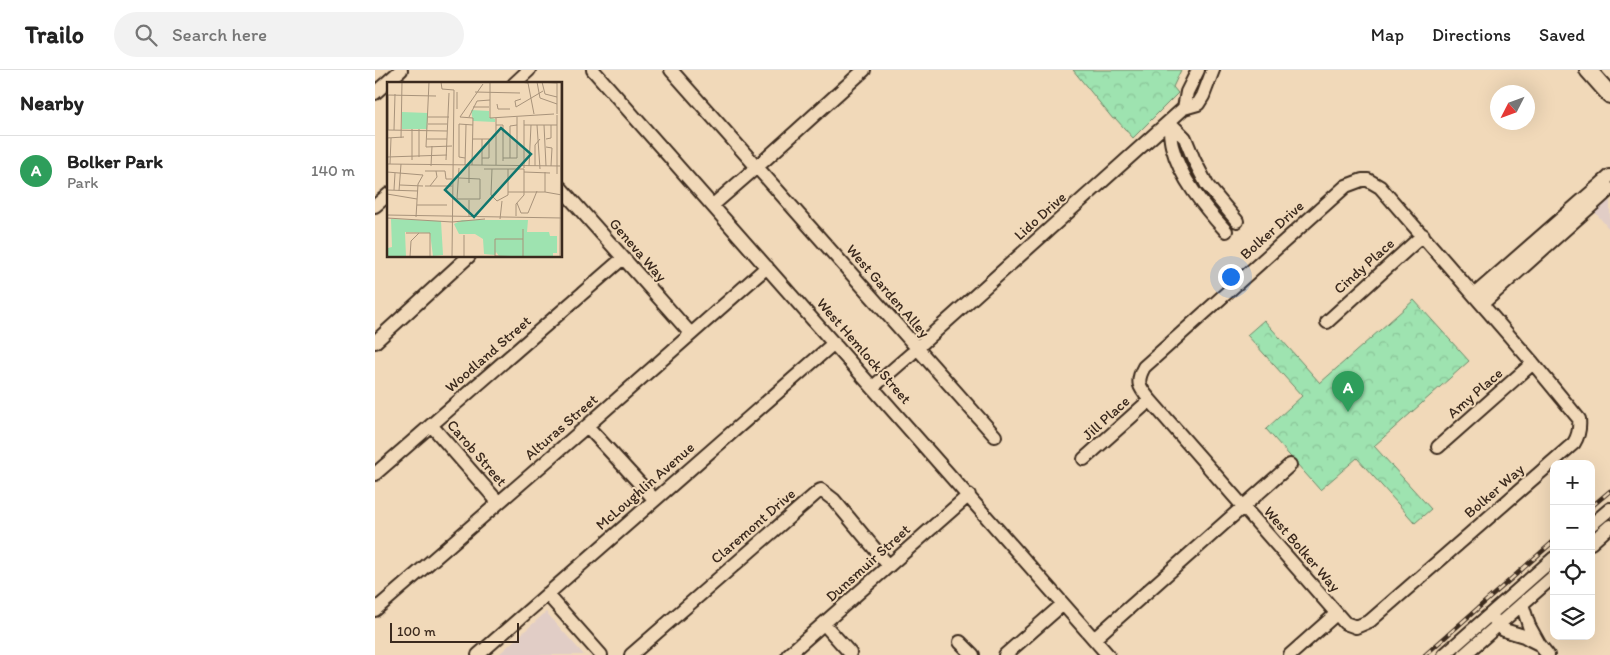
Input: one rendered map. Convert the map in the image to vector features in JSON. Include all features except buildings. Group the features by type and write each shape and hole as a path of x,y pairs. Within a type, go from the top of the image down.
{"main road":[{"path":"1588,70 1610,95"}],"street":[{"path":"387,82 401,70"},
{"path":"516,82 529,70"},
{"name":"West Hemlock Street","path":"593,70 1108,655"},
{"name":"West Garden Alley","path":"671,70 754,169 914,351 995,436"},
{"path":"713,206 865,70"},
{"path":"1185,108 1187,92 1198,70"},
{"name":"Lido Drive","path":"873,386 1185,108 1197,104 1203,96 1213,70"},
{"path":"375,93 387,82"},
{"path":"1169,122 1185,138 1207,185 1237,221"},
{"path":"1169,122 1172,146 1183,171 1204,205 1226,231"},
{"path":"1478,300 1610,176"},
{"name":"Bolker Drive","path":"1243,506 1150,400 1139,385 1139,377 1144,368 1346,186 1362,180 1374,183 1380,187 1478,300"},
{"path":"1478,300 1610,189"},
{"name":"Geneva Way","path":"563,190 691,334"},
{"path":"375,206 387,196"},
{"name":"Cindy Place","path":"1327,322 1423,235"},
{"path":"375,342 467,258"},
{"name":"Woodland Street","path":"375,474 623,258"},
{"name":"Alturas Street","path":"375,610 587,426 767,266"},
{"name":"Bolker Way","path":"1336,614 1345,623 1356,627 1370,621 1574,443 1579,432 1579,419 1478,300"},
{"name":"McLoughlin Avenue","path":"478,655 834,343"},
{"name":"Amy Place","path":"1437,447 1533,364"},
{"name":"Jill Place","path":"1084,459 1150,400"},
{"name":"Carob Street","path":"431,426 498,502"},
{"path":"587,426 654,499"},
{"path":"1094,639 1290,465"},
{"name":"Claremont Drive","path":"631,655 821,490 834,500 889,566"},
{"name":"Dunsmuir Street","path":"788,655 969,495"},
{"name":"West Bolker Way","path":"1243,506 1336,614"},
{"path":"1595,521 1610,508"},
{"path":"1595,539 1610,526"},
{"path":"1444,655 1550,562"},
{"path":"1464,655 1550,579"},
{"path":"547,594 601,655"},
{"path":"1005,655 1063,604"},
{"path":"1521,604 1529,626 1548,655"},
{"path":"1290,655 1336,614"},
{"path":"1490,615 1504,630 1524,636 1539,644"},
{"path":"824,624 850,653"},
{"path":"960,642 973,655"}],"shaded area":[{"path":"1610,197 1610,230 1594,211"},
{"path":"546,612 584,655 498,655"}],"green space":[{"path":"1073,70 1181,70 1173,87 1178,93 1133,138 1115,118 1113,119"},
{"path":"1414,300 1469,361 1374,446 1431,509 1415,523 1357,458 1320,490 1266,429 1302,396 1247,335 1264,320 1320,383"}],"railway":[{"path":"1593,505 1610,491"},
{"path":"1425,655 1550,545"}],"place":[{"name":"Bolker Park","path":"1348,412"}]}
